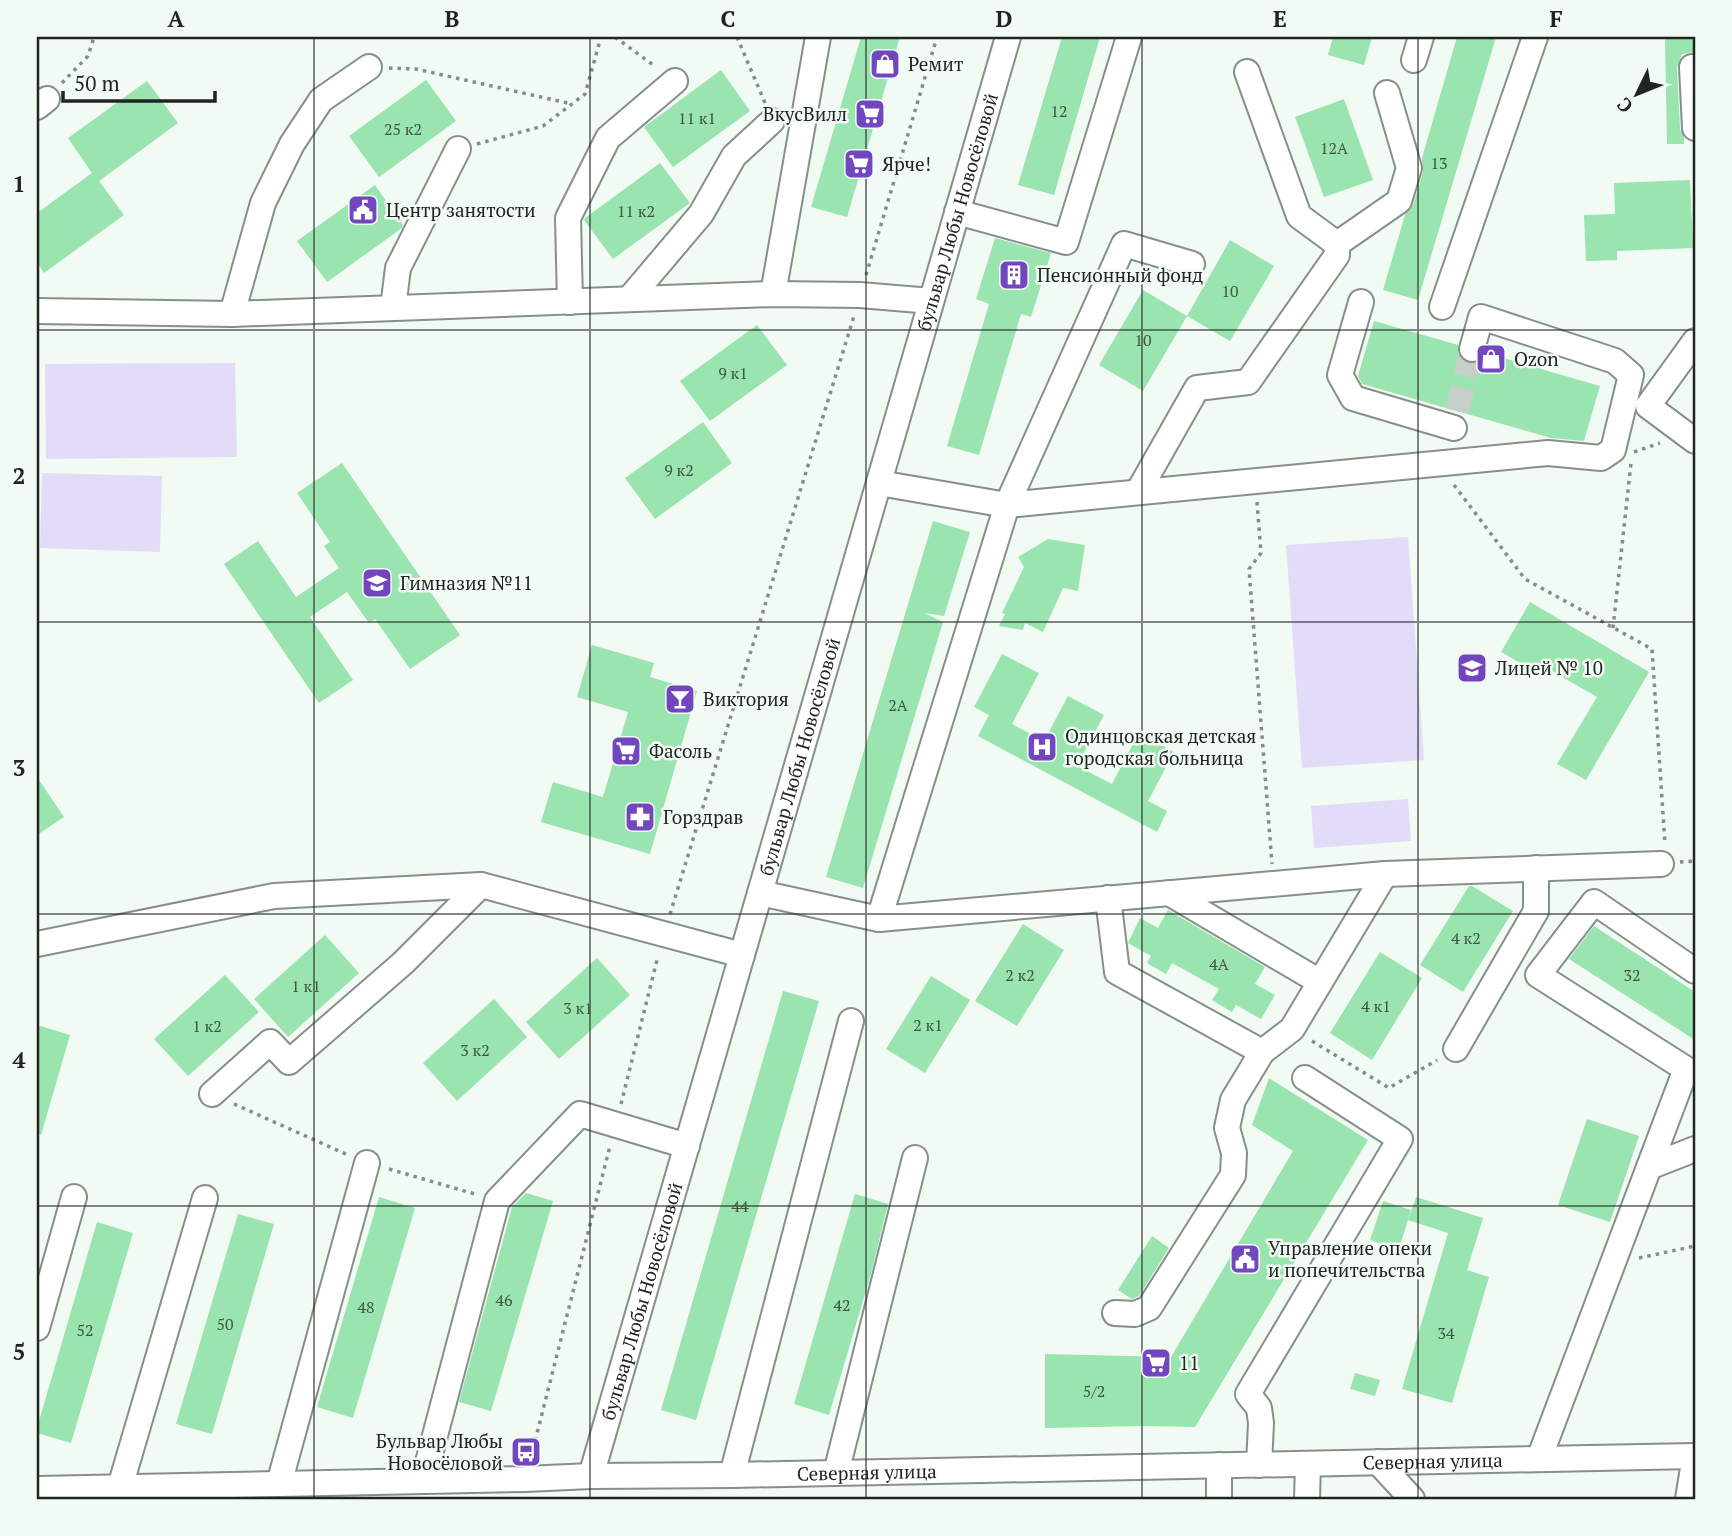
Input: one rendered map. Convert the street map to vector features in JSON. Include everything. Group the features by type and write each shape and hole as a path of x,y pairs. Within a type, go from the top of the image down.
{"street":[{"path":"773,294 818,37"},
{"name":"бульвар Любы Новосёловой","path":"591,1476 1007,37"},
{"path":"957,212 1066,242 1129,37"},
{"path":"1442,307 1535,37"},
{"path":"232,314 263,203 292,144 321,100 369,67"},
{"path":"1695,67 1692,67 1695,128"},
{"path":"1247,72 1299,216 1337,244"},
{"path":"570,302 568,218 608,138 675,81"},
{"path":"1337,244 1399,201 1409,168 1387,93"},
{"path":"629,299 701,214 734,156 772,121"},
{"path":"393,308 398,268 458,149"},
{"path":"879,919 1007,505 1124,244 1192,264"},
{"path":"1138,492 1197,388 1248,382 1337,255 1337,244"},
{"path":"37,311 232,314 773,294 860,295 931,301"},
{"path":"1361,302 1340,376 1353,398 1455,420 1445,463"},
{"path":"878,483 1007,505 1548,453 1601,458 1613,450 1631,375 1615,361 1481,317 1472,349"},
{"path":"1690,437 1648,406 1695,341"},
{"path":"760,894 879,919 1274,883 1385,874 1536,868 1663,855"},
{"path":"1456,1049 1536,911 1536,868"},
{"path":"1115,1313 1135,1314 1149,1308 1233,1175 1234,1153 1227,1128 1233,1100 1262,1052 1292,1029 1385,874"},
{"path":"212,1094 270,1042 289,1062 403,963 481,885"},
{"path":"37,944 274,896 481,885 742,955"},
{"path":"1169,893 1320,982"},
{"path":"1108,898 1118,972 1262,1052"},
{"path":"1539,1459 1686,1069 1538,975 1594,902 1695,971"},
{"path":"732,1475 851,1021"},
{"path":"1259,1465 1259,1408 1248,1394 1400,1139 1305,1078"},
{"path":"423,1481 498,1200 580,1114 687,1146"},
{"path":"1649,1167 1695,1149"},
{"path":"836,1473 915,1158"},
{"path":"279,1484 367,1163"},
{"path":"37,1328 74,1197"},
{"path":"120,1487 205,1198"},
{"path":"1688,1499 1695,1456"},
{"name":"Северная улица","path":"37,1489 1695,1456"},
{"path":"1378,1462 1412,1499"},
{"path":"1307,1499 1308,1464"},
{"path":"1219,1465 1219,1499"}],"path":[{"path":"42,103 88,56 94,37"},
{"path":"458,149 543,126 585,94 601,37"},
{"path":"615,37 675,81"},
{"path":"737,37 772,121"},
{"path":"525,1479 664,934 937,37"},
{"path":"369,67 416,69 572,104"},
{"path":"1613,628 1633,453 1690,437"},
{"path":"1445,463 1448,476 1525,579 1652,649 1663,855"},
{"path":"1255,481 1261,553 1249,569 1274,883"},
{"path":"1292,1029 1389,1088 1456,1049"},
{"path":"1613,1264 1695,1246"}],"shaded area":[{"path":"235,363 237,457 46,459 45,364"},
{"path":"42,473 162,476 160,552 40,548"},
{"path":"1408,537 1424,760 1302,768 1286,545"},
{"path":"1408,799 1411,841 1314,848 1311,806"}],"building":[{"path":"861,37 900,37 847,217 811,207"},
{"path":"1062,37 1100,37 1054,195 1018,185"},
{"path":"1333,37 1372,37 1364,65 1328,55"},
{"path":"1457,37 1496,37 1418,300 1383,290 1405,215 1413,205 1423,172 1422,158"},
{"path":"1665,37 1695,37 1695,52 1682,54 1677,67 1680,129 1684,144 1667,144"},
{"path":"721,70 750,111 673,167 644,127"},
{"path":"426,80 456,121 379,177 349,136"},
{"path":"147,81 178,123 99,181 124,215 44,273 37,262 37,213 92,173 68,138"},
{"path":"1344,99 1373,180 1324,197 1295,117"},
{"path":"660,163 690,203 613,259 584,220"},
{"path":"1690,180 1693,248 1617,251 1617,260 1586,261 1584,215 1615,214 1614,183"},
{"path":"375,185 403,225 402,228 327,282 297,241"},
{"path":"995,238 1051,253 1031,317 1021,314 979,455 947,446 989,304 976,299"},
{"path":"1230,240 1274,266 1230,341 1187,316"},
{"path":"1143,290 1187,316 1143,391 1099,365"},
{"path":"1374,321 1458,345 1461,359 1467,363 1476,363 1483,359 1486,353 1600,386 1584,441 1551,438 1362,384 1358,376"},
{"path":"757,325 787,365 710,421 680,381"},
{"path":"703,422 732,463 655,519 625,478"},
{"name":"Гимназия №11","path":"342,463 460,635 410,669 375,619 369,623 347,592 310,617 353,680 319,703 224,564 258,541 296,597 339,568 324,546 330,542 297,493"},
{"path":"933,521 970,532 944,616 924,613 943,622 863,888 826,877"},
{"path":"1048,539 1085,545 1078,591 1063,588 1043,632 1025,623 1023,630 999,626 1005,614 1002,613 1024,567 1018,557"},
{"path":"1530,602 1649,672 1586,780 1557,764 1597,697 1538,663 1534,671 1501,652"},
{"path":"592,645 654,663 650,677 697,691 650,854 541,822 553,782 603,797 628,712 577,697"},
{"name":"Одинцовская детская городская больница","path":"1002,654 1039,673 1012,724 1044,741 1068,696 1104,715 1077,766 1112,784 1139,733 1174,752 1148,801 1167,811 1157,832 978,736 989,715 974,707"},
{"path":"37,777 64,817 37,835"},
{"path":"1469,886 1513,911 1463,992 1420,965"},
{"path":"1168,910 1265,967 1255,984 1275,995 1261,1019 1236,1005 1232,1012 1212,1000 1219,989 1172,963 1166,974 1147,963 1151,956 1128,943 1140,918 1158,928"},
{"path":"1023,924 1064,950 1017,1026 975,1001"},
{"path":"1594,926 1695,992 1695,1040 1569,959"},
{"path":"325,935 359,973 288,1037 254,999"},
{"path":"1380,952 1422,978 1372,1060 1330,1033"},
{"path":"597,958 630,995 559,1059 526,1022"},
{"path":"225,975 259,1012 188,1076 154,1039"},
{"path":"931,976 970,1000 925,1073 886,1049"},
{"path":"783,991 819,1001 696,1420 661,1410"},
{"path":"494,999 527,1037 457,1101 423,1063"},
{"path":"37,1025 70,1035 41,1135 37,1134"},
{"path":"1269,1078 1368,1140 1195,1427 1045,1428 1045,1354 1171,1357 1293,1151 1252,1125"},
{"path":"1587,1119 1639,1136 1610,1222 1558,1205"},
{"path":"526,1193 553,1201 491,1411 459,1402 512,1207"},
{"path":"855,1194 888,1204 871,1274 829,1415 794,1404"},
{"path":"379,1197 415,1208 353,1418 317,1407"},
{"path":"1416,1197 1483,1218 1467,1270 1489,1277 1452,1403 1402,1389 1448,1233 1408,1220"},
{"path":"1383,1201 1411,1210 1399,1249 1370,1240"},
{"path":"238,1214 274,1224 212,1434 176,1424"},
{"path":"97,1222 133,1233 71,1443 37,1433 37,1428"},
{"path":"1152,1236 1169,1248 1139,1296 1132,1299 1118,1290"},
{"path":"1355,1373 1380,1380 1375,1396 1350,1389"}],"tunnel":[{"path":"1457,411 1472,349"}],"place":[{"name":"Ремит","path":"885,64"},
{"name":"ВкусВилл","path":"870,114"},
{"name":"Ярче!","path":"859,164"},
{"name":"Центр занятости","path":"363,210"},
{"name":"Пенсионный фонд","path":"1014,275"},
{"name":"Ozon","path":"1491,359"},
{"name":"Гимназия №11","path":"377,583"},
{"name":"Лицей № 10","path":"1472,668"},
{"name":"Виктория","path":"680,699"},
{"name":"Одинцовская детская городская больница","path":"1042,747"},
{"name":"Фасоль","path":"626,751"},
{"name":"Горздрав","path":"640,817"},
{"name":"Управление опеки и попечительства","path":"1245,1259"},
{"name":"11","path":"1156,1363"},
{"name":"Бульвар Любы Новосёловой","path":"526,1452"}]}
